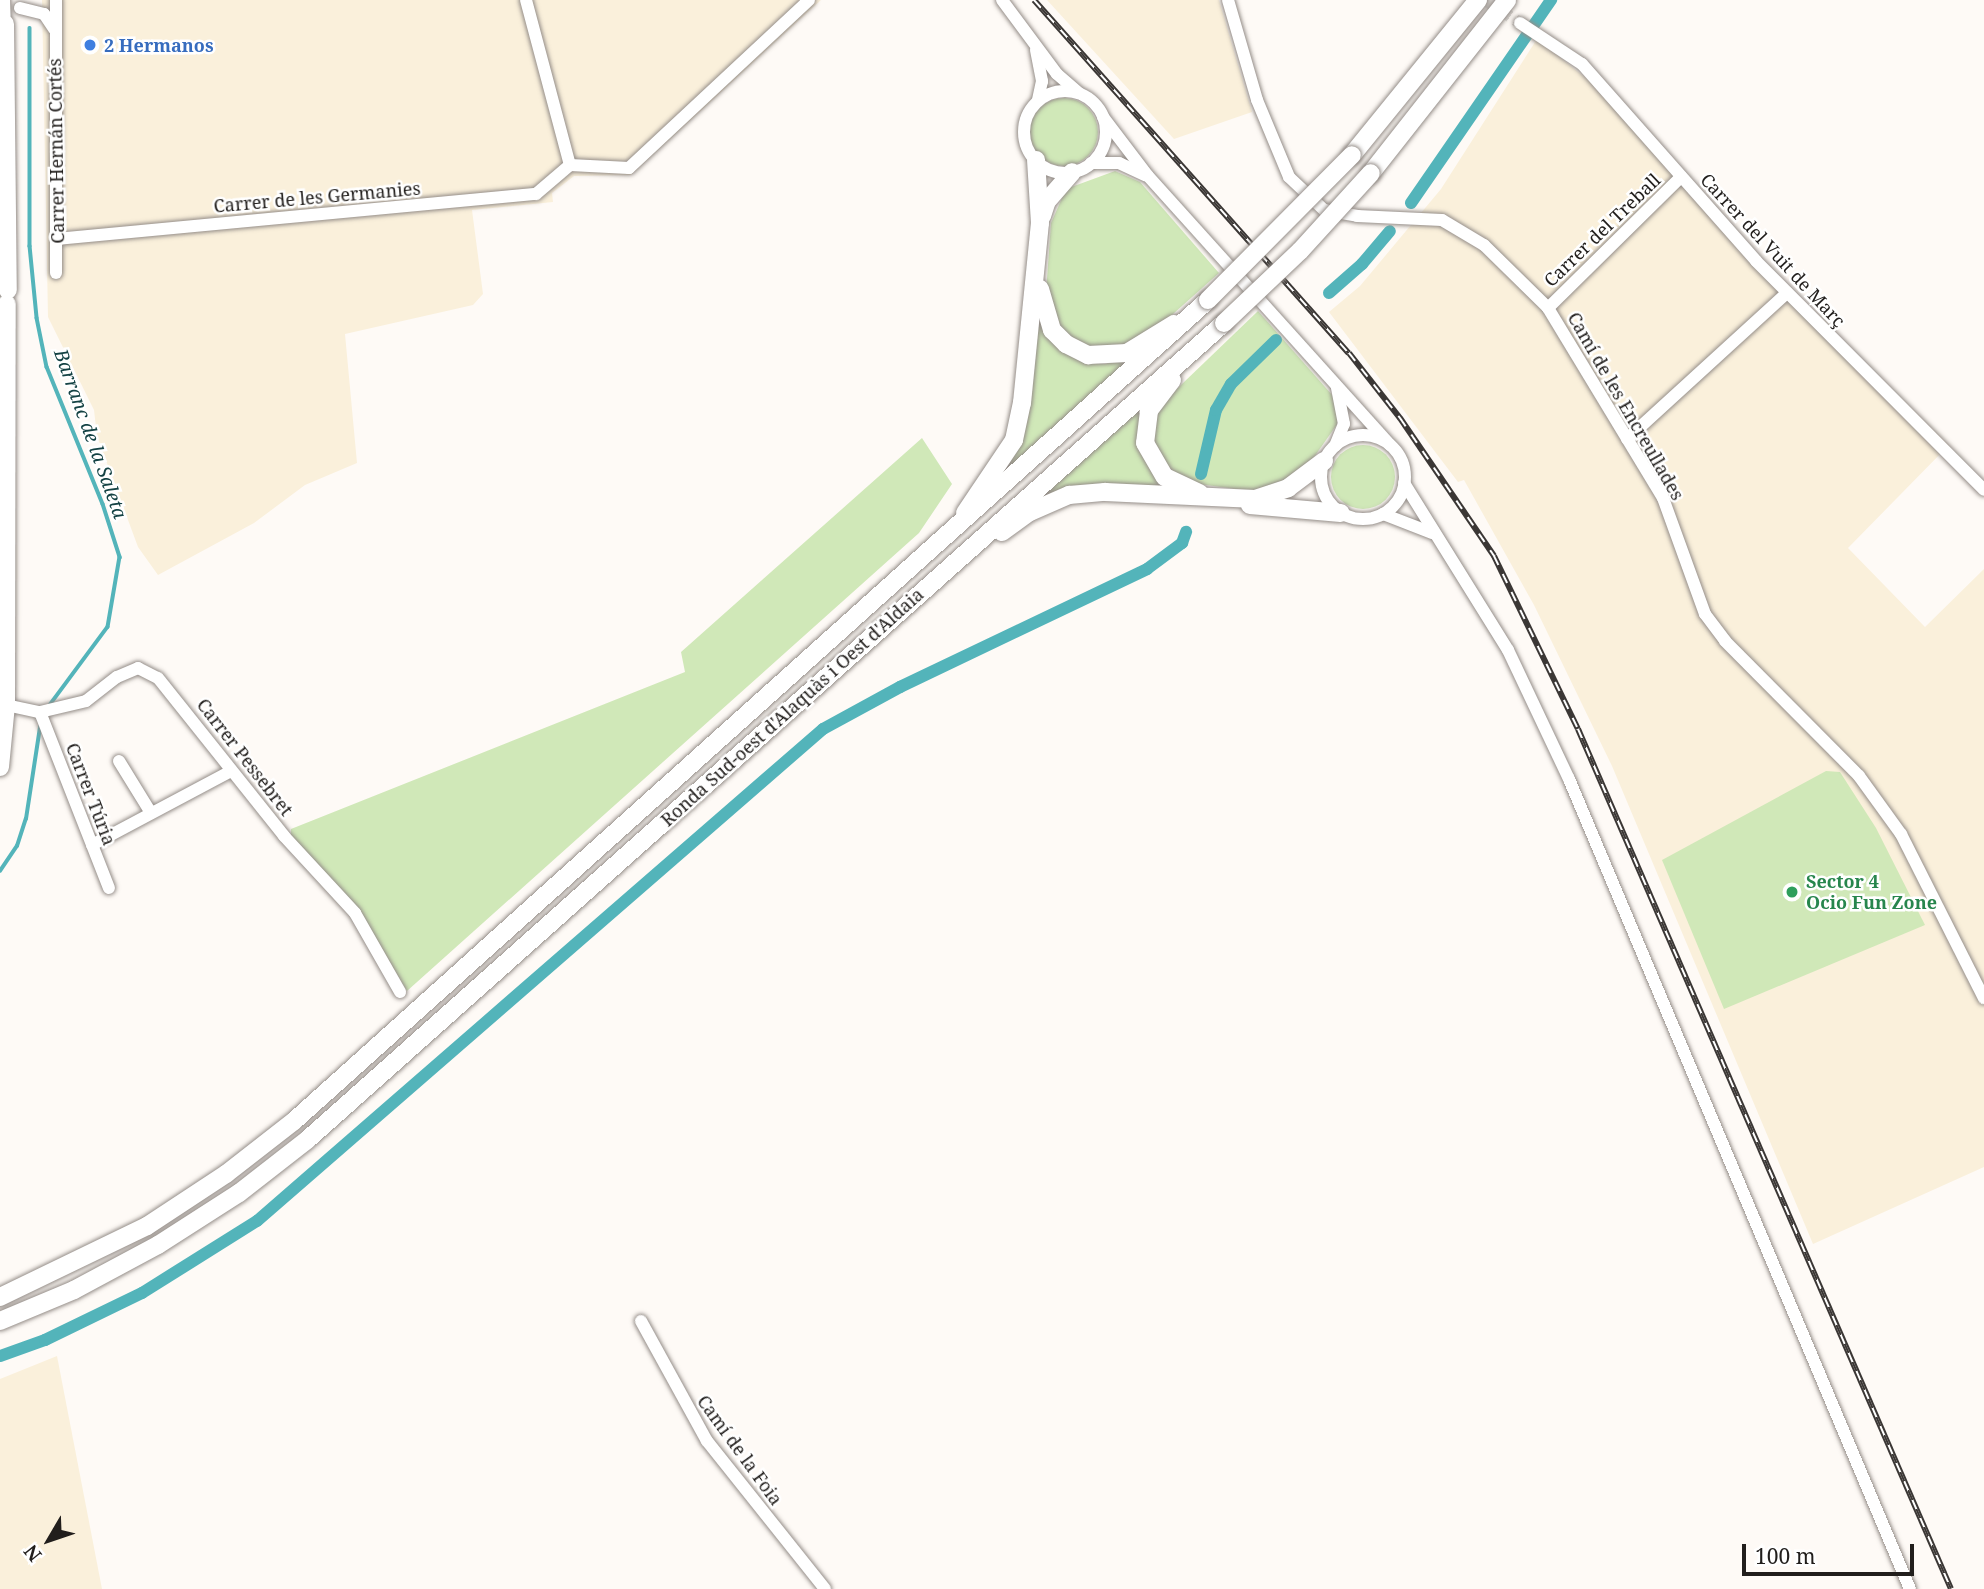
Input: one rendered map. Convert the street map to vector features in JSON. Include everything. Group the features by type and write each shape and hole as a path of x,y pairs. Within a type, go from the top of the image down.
{"main road":[{"name":"Ronda Sud-oest d'Alaquàs i Oest d'Aldaia","path":"0,1297 147,1226 226,1174 294,1121 958,529 1208,300 1352,155 1478,0"},
{"name":"Ronda Sud-oest d'Alaquàs i Oest d'Aldaia","path":"0,1321 74,1290 158,1245 240,1192 307,1140 1224,323 1300,251 1371,173 1507,0"},
{"path":"0,767 6,705 4,296 7,191 2,26"},
{"path":"958,529 1014,440 1036,275 1040,223 1035,160"},
{"path":"1040,223 1046,201 1072,172"},
{"path":"0,257 7,191"},
{"path":"1036,275 1052,330 1074,350 1095,357 1127,353 1208,300"},
{"path":"1216,499 1164,477 1150,458 1144,435 1157,396 1211,342 1224,323"},
{"path":"1237,501 1288,488 1324,461"},
{"path":"974,545 1069,495 1105,492 1216,499 1341,513"}],"street":[{"path":"0,5 4,0"},
{"path":"2,26 4,0"},
{"name":"Carrer Hernán Cortés","path":"56,0 56,273"},
{"path":"526,0 570,165 629,168 809,0"},
{"path":"1002,0 1035,46 1103,117 1148,176 1332,377 1402,463 1404,483 1508,650 1569,779 1910,1589"},
{"name":"Camí de les Encreullades","path":"1228,0 1256,100 1289,177 1324,210 1357,216 1443,220 1484,245 1548,308 1663,498 1705,614 1725,641 1859,776 1901,834 1978,970 1984,998"},
{"path":"2,26 24,4 44,14 54,29"},
{"name":"Carrer del Vuit de Març","path":"1520,23 1583,64 1787,293 1984,490"},
{"path":"1035,46 1042,72 1038,100 1025,123 1028,149 1035,160 1046,168 1072,172 1091,163 1119,163 1148,176"},
{"path":"1038,100 1058,91 1079,93"},
{"path":"1091,163 1104,142 1103,117"},
{"name":"Carrer de les Germanies","path":"57,239 536,194 570,165"},
{"name":"Carrer del Treball","path":"1548,308 1681,177"},
{"path":"1627,439 1787,293"},
{"path":"1332,377 1344,408 1335,446 1324,461 1322,484 1341,513 1361,519 1383,514 1393,506 1404,483"},
{"path":"1335,446 1362,435 1390,445"},
{"path":"1383,514 1421,526 1443,543"},
{"name":"Carrer Pessebret","path":"6,705 40,712 86,701 117,677 138,668 158,678 231,771 355,913 400,992"},
{"name":"Carrer Túria","path":"40,712 109,888"},
{"path":"119,761 151,813"},
{"path":"92,845 231,771"},
{"name":"Camí de la Foia","path":"641,1321 707,1441 825,1589"}],"shaded area":[{"path":"42,0 821,0 631,175 574,176 552,193 553,202 472,210 483,294 473,305 345,334 357,463 305,485 254,523 158,575 138,547 97,436 94,410 48,317"},
{"path":"1047,0 1219,0 1252,112 1174,139"},
{"path":"1537,39 1597,87 1751,264 1855,354 1949,445 1848,548 1925,627 1984,569 1984,1167 1813,1244 1612,766 1534,605 1464,480 1458,482 1329,312 1360,286 1441,189"},
{"path":"57,1356 102,1589 0,1589 0,1379"}],"green space":[{"path":"1064,98 1077,101 1088,108 1095,119 1098,132 1095,145 1088,156 1077,163 1064,166 1051,163 1040,156 1033,145 1030,132 1033,119 1040,108 1051,101"},
{"path":"1115,171 1140,182 1219,273 1164,322 1121,348 1088,349 1058,329 1046,293 1051,223 1066,189"},
{"path":"1035,311 1084,361 1105,364 1134,357 1006,473 1017,442"},
{"path":"1258,311 1333,396 1338,423 1305,470 1290,481 1251,491 1191,483 1169,471 1153,449 1157,408"},
{"path":"1142,408 1142,454 1157,477 1174,489 1041,498"},
{"path":"922,438 952,484 919,533 407,991 358,909 291,839 291,829 685,672 681,652"},
{"path":"1357,445 1369,445 1386,454 1393,465 1393,489 1386,500 1369,509 1357,509 1345,504 1336,495 1331,483 1331,471 1336,459 1345,450"},
{"name":"Sector 4 Ocio Fun Zone","path":"1826,771 1840,772 1876,828 1925,925 1724,1009 1662,860"}],"waterway":[{"path":"1411,203 1551,0"},
{"name":"Barranc de la Saleta","path":"30,28 30,246 37,318 47,367 103,504 120,557 108,627 51,704"},
{"path":"1329,293 1362,264 1390,231"},
{"path":"1201,474 1216,410 1231,384 1276,340"},
{"path":"0,1356 45,1340 142,1293 257,1221 823,729 900,687 1147,569 1182,543 1186,532"},
{"name":"Barranc de la Saleta","path":"0,871 17,846 26,819 40,727"}],"tunnel":[{"path":"1485,0 1520,23"}],"railway":[{"path":"1034,0 1349,353 1400,418 1494,556 1578,729 1951,1589"}],"place":[{"name":"2 Hermanos","path":"90,45"},
{"name":"Sector 4 Ocio Fun Zone","path":"1792,892"}]}
